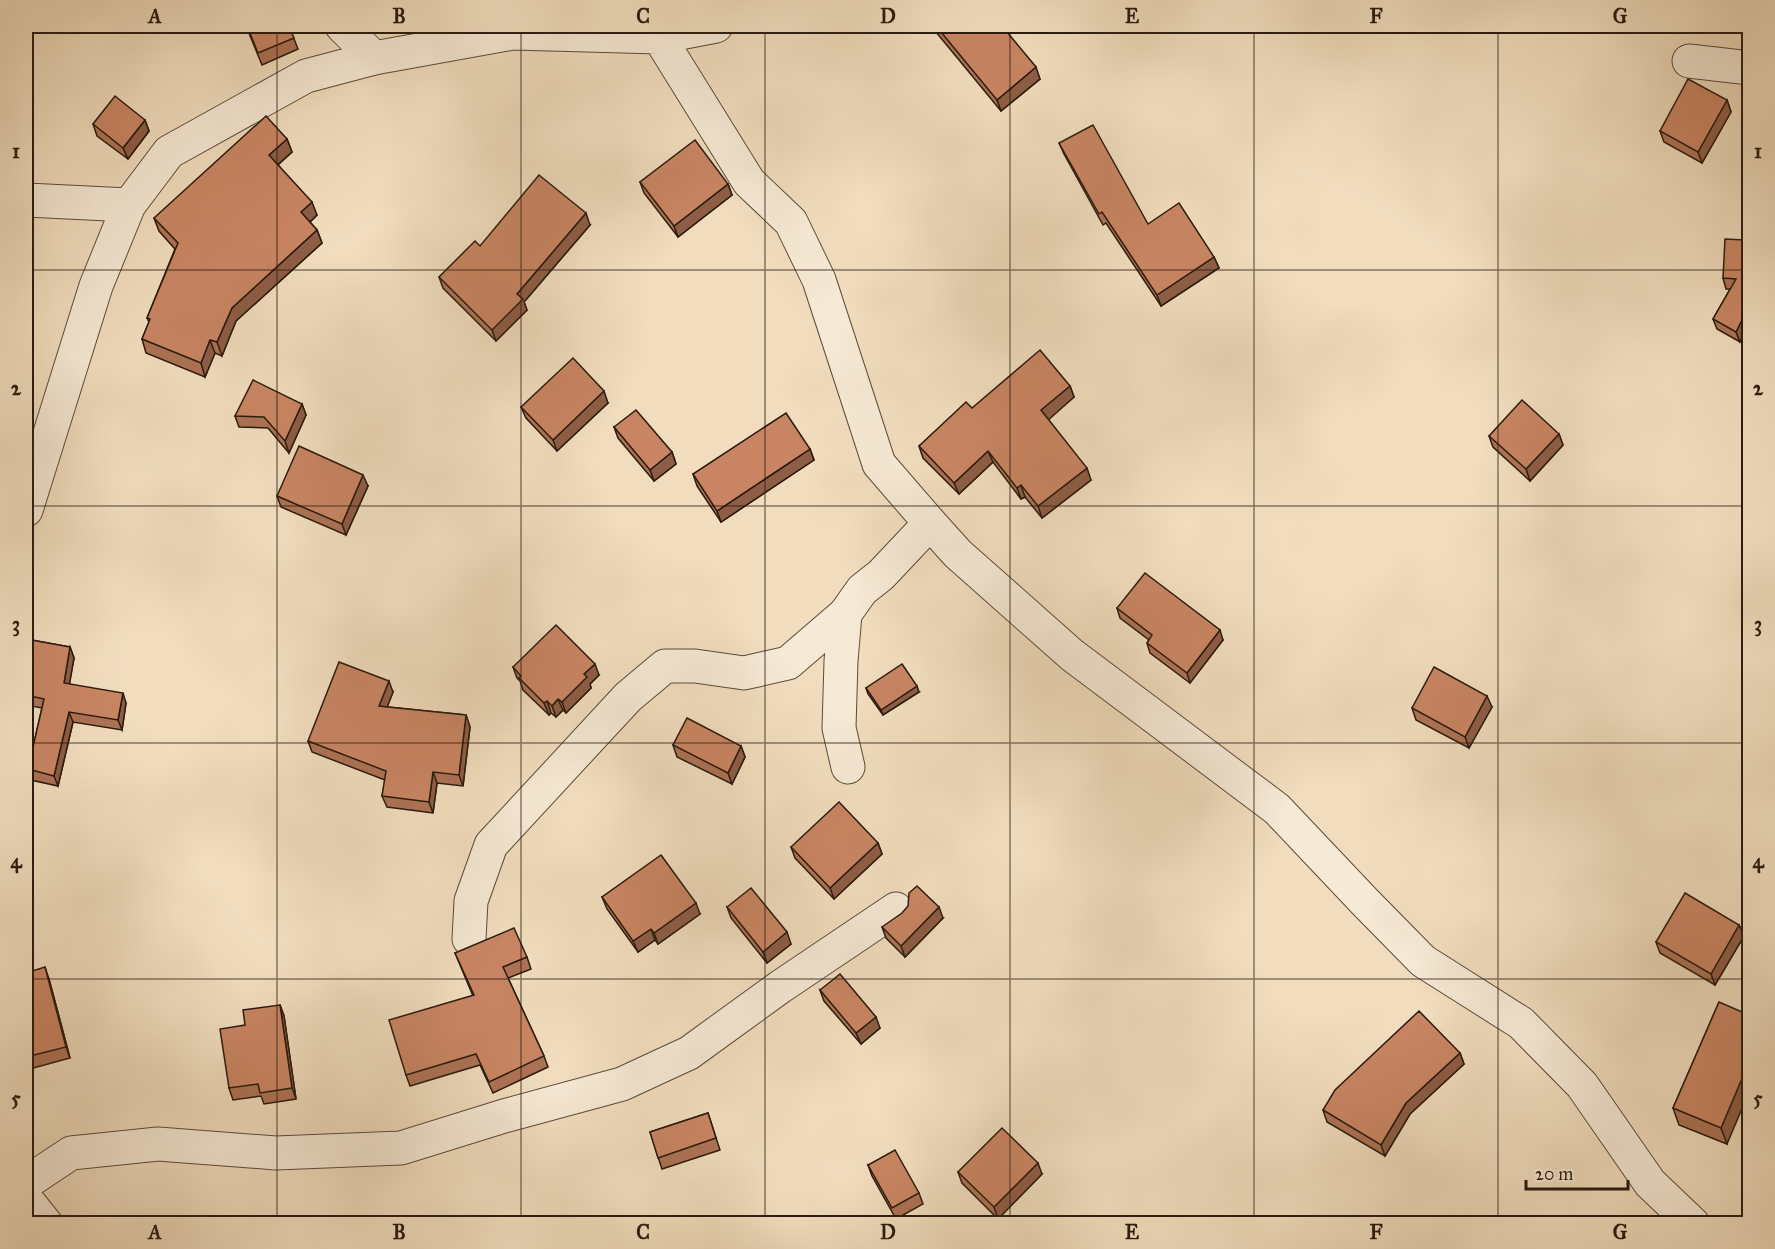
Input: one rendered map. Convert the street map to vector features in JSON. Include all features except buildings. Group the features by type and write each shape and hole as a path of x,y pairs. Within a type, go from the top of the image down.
{"street":[{"path":"342,26 374,58"},
{"path":"26,510 96,285 129,205 170,153 306,76 374,58 513,33 659,37 716,26"},
{"path":"659,37 749,182 791,222 819,280 879,464 930,523 958,554 1072,655 1277,809 1423,961 1521,1023 1581,1085 1650,1183 1693,1224"},
{"path":"1689,61 1749,68"},
{"path":"26,200 129,205"},
{"path":"469,939 471,901 491,845 628,698 666,666 695,666 744,673 788,663 845,614 862,590 881,575 930,523"},
{"path":"845,614 839,728 848,767"},
{"path":"26,1183 70,1153 158,1144 276,1153 401,1148 504,1116 622,1084 689,1053 780,987 896,909"},
{"path":"26,1199 46,1224"}]}
